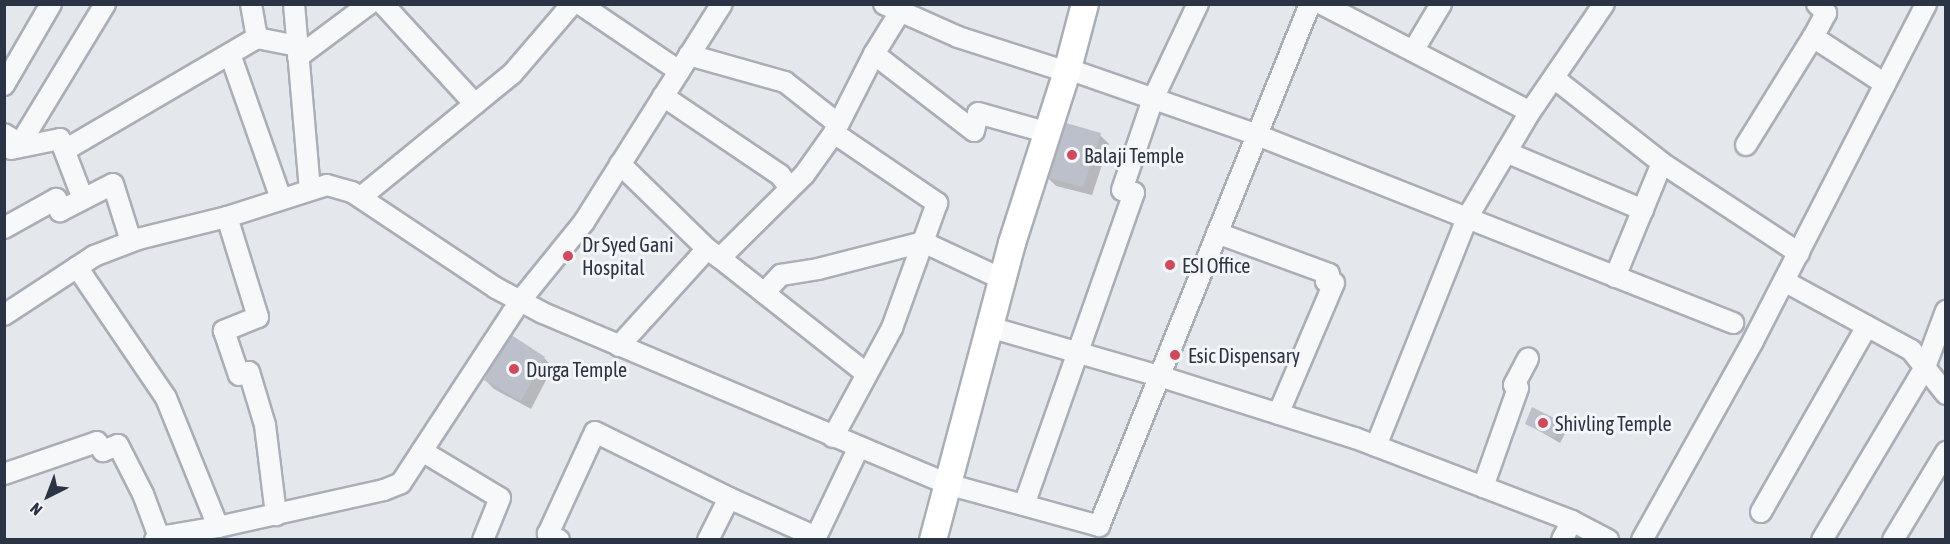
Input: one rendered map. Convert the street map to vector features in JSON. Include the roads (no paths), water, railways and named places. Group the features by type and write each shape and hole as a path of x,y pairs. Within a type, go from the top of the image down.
{"main road":[{"path":"933,540 1002,279 1068,70 1085,4"}],"street":[{"path":"4,85 51,4"},
{"path":"4,134 20,144 105,4"},
{"path":"251,4 257,38"},
{"path":"294,4 309,189"},
{"path":"383,4 474,104"},
{"path":"361,197 512,74 572,4"},
{"path":"580,4 684,63 785,82 836,128 937,203 892,328 833,437"},
{"path":"4,474 97,442 103,451 118,445 143,494 158,539 276,515 401,483 520,301 584,222 722,4"},
{"path":"1024,505 1134,193 1122,190 1153,99 1198,4"},
{"path":"4,315 94,256 131,241 227,217 327,185 361,197 496,288 619,346 947,484 1099,526 1310,4"},
{"path":"1322,4 1530,112"},
{"path":"1413,51 1441,4"},
{"path":"1376,446 1467,218 1530,112 1604,4"},
{"path":"1746,145 1826,14 1817,4"},
{"path":"1642,540 1784,281 1926,4"},
{"path":"298,51 369,5"},
{"path":"619,346 713,254 804,175 836,128 874,54 892,8 958,37 1068,70 1257,135 1733,323"},
{"path":"1813,37 1885,84"},
{"path":"65,150 257,38 298,51"},
{"path":"230,54 281,199"},
{"path":"874,54 974,131 978,113 1048,133"},
{"path":"1554,78 1662,164 1798,253"},
{"path":"663,96 780,175 790,188"},
{"path":"4,150 60,139 84,199"},
{"path":"1506,152 1643,210"},
{"path":"620,164 713,254 867,374"},
{"path":"1615,277 1662,164"},
{"path":"4,228 56,199 60,211 113,184 131,241"},
{"path":"227,217 258,317 224,331 239,375 249,372 265,424 276,515"},
{"path":"1217,233 1329,274 1326,281 1334,283 1278,414"},
{"path":"764,293 781,275 818,269 923,242 1002,279"},
{"path":"77,267 166,398 218,528"},
{"path":"1784,281 1911,350 1946,394"},
{"path":"1822,540 1925,367 1946,311"},
{"path":"1761,512 1867,326"},
{"path":"989,327 1159,376 1376,446 1572,521 1608,540"},
{"path":"1484,488 1518,388 1514,385 1528,358"},
{"path":"559,540 548,534 595,432 729,498 816,537 859,447"},
{"path":"422,451 500,498 483,540"},
{"path":"1893,540 1946,452"},
{"path":"708,540 729,498"},
{"path":"1562,540 1572,521"}],"place":[{"name":"Balaji Temple","path":"1072,155"},
{"name":"Dr Syed Gani Hospital","path":"568,256"},
{"name":"ESI Office","path":"1170,265"},
{"name":"Esic Dispensary","path":"1175,355"},
{"name":"Durga Temple","path":"514,369"},
{"name":"Shivling Temple","path":"1543,423"}]}
